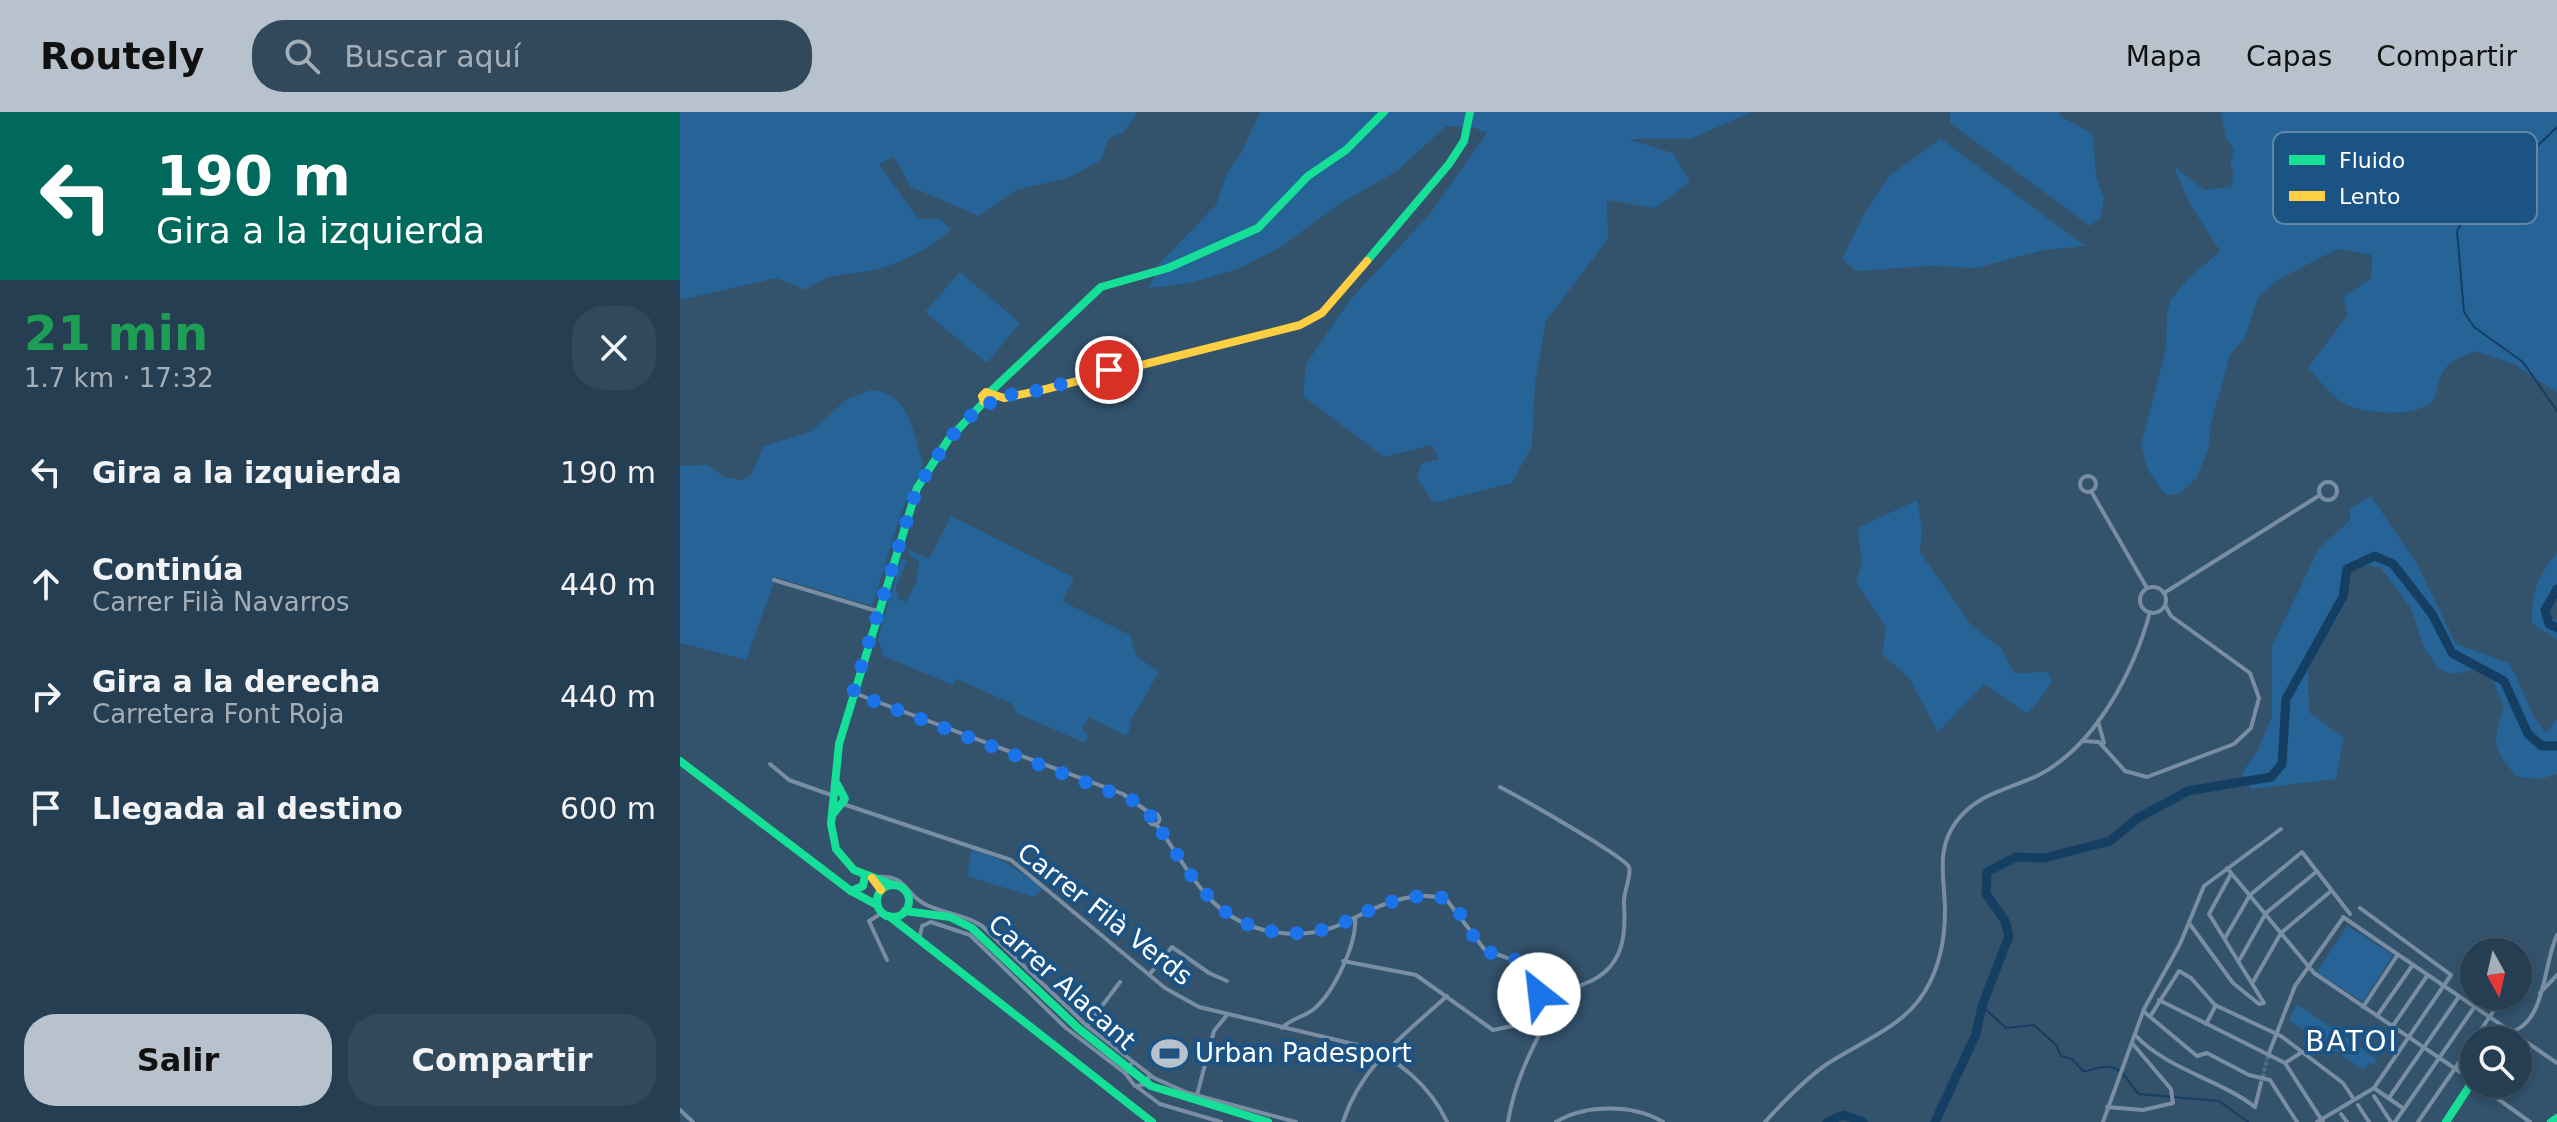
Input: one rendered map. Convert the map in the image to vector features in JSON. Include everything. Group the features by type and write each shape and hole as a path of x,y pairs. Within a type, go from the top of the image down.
{"street":[{"path":"992,395 1101,287 1168,268 1258,228 1308,176 1351,146 1384,112"},
{"path":"887,960 869,921 894,912 903,888 848,867 838,854 832,816 839,799 835,777 840,736 920,481 948,440 984,402 983,395 1042,390 1300,325 1316,318 1363,263 1397,230 1455,156 1464,141 1470,112"},
{"path":"2091,491 2095,480 2084,476 2081,488 2091,491 2147,588"},
{"path":"2164,593 2320,495 2323,483 2328,482 2336,487 2332,499 2320,495"},
{"path":"774,580 877,611"},
{"path":"2080,741 2094,740 2104,745 2125,771 2142,777 2152,776 2234,744 2255,722 2259,692 2248,669 2168,614 2164,593 2158,588 2147,588"},
{"path":"2147,588 2140,601 2150,612"},
{"path":"2150,612 2158,611 2165,605"},
{"path":"1765,1122 1818,1071 1903,1018 1925,991 1941,948 1945,911 1942,860 1956,822 1984,797 2046,771 2080,741 2098,719 2129,669 2150,612"},
{"path":"853,693 1123,794 1151,814 1159,816 1156,824 1206,894 1243,922 1271,932 1296,934 1320,931 1355,918 1373,907 1395,901 1421,897 1446,899 1485,950 1527,965 1539,998 1517,1025 1496,1031 1430,982 1405,970 1343,961"},
{"path":"2098,719 2104,745"},
{"path":"680,761 855,894 894,912"},
{"name":"Carrer Filà Verds","path":"770,764 789,780 854,807 1011,860 1181,999 1227,1015 1362,1046 1383,1055 1416,1080 1447,1122"},
{"path":"1500,787 1604,849 1626,864 1629,871 1624,902 1623,945 1605,971 1575,987 1559,1003 1516,1090 1508,1122"},
{"path":"2103,1122 2143,1011 2189,923 2204,886 2281,829"},
{"path":"2225,938 2250,895 2305,852 2316,866 2316,872 2350,914"},
{"path":"2227,867 2308,967 2460,1072"},
{"path":"2239,960 2266,913 2316,872"},
{"path":"2189,923 2233,983 2259,1004 2265,1000 2209,914 2232,873"},
{"path":"855,894 868,876"},
{"path":"868,876 919,940 1152,1122"},
{"name":"Carrer Alacant","path":"868,876 899,881 921,902 975,921 1128,1066"},
{"path":"855,894 880,891 893,885"},
{"path":"2253,982 2281,933 2332,891"},
{"path":"2159,1000 2285,1063 2321,1121 2353,1098 2374,1088 2443,987 2449,972 2359,908 2343,917 2308,967 2274,1033 2269,1053"},
{"name":"Carrer Alacant","path":"894,912 921,912 963,922 975,921"},
{"path":"2343,917 2458,998 2389,1098"},
{"path":"1282,1028 1321,1002 1343,961 1355,918"},
{"name":"Carrer Alacant","path":"919,940 922,926 931,922 967,933"},
{"name":"Carrer Alacant","path":"963,922 967,933 1066,1028 1128,1066"},
{"name":"Carrer Alacant","path":"963,922 1149,1082 1268,1122"},
{"path":"2524,1026 2528,1024 2539,995 2557,935"},
{"path":"1149,975 1172,947 1209,973 1227,981"},
{"path":"2363,1007 2397,956"},
{"path":"2377,1016 2412,966"},
{"path":"2151,1015 2177,970 2191,978 2216,1005 2274,1033 2302,1052 2343,1083 2353,1098"},
{"path":"2539,995 2557,975"},
{"path":"2392,1027 2427,976"},
{"name":"Carrer Filà Verds","path":"1087,1026 1120,982"},
{"path":"1343,1122 1357,1088 1383,1055 1447,996"},
{"path":"2206,1024 2216,1005"},
{"path":"2395,1121 2472,1010"},
{"path":"2476,1010 2502,1026"},
{"path":"2485,1026 2495,1010"},
{"path":"2143,1011 2196,1056 2207,1053 2249,1075 2270,1080 2297,1122"},
{"path":"1197,1095 1214,1031 1227,1015"},
{"path":"2135,1035 2176,1065 2215,1086 2232,1089 2255,1107 2261,1083"},
{"path":"2108,1104 2149,1110 2170,1106 2174,1100 2171,1089 2132,1043"},
{"path":"2532,1046 2557,1063"},
{"path":"2285,1063 2302,1052"},
{"path":"2418,1122 2460,1062"},
{"path":"1128,1066 1137,1087 1160,1104 1221,1122"},
{"path":"1137,1087 1149,1082"},
{"name":"Carrer Alacant","path":"1149,1082 1296,1122"},
{"path":"2374,1088 2404,1109"},
{"path":"2374,1096 2395,1121 2405,1122"},
{"path":"2446,1122 2463,1098"},
{"path":"2498,1098 2530,1122"},
{"path":"2358,1105 2369,1122"},
{"path":"1556,1122 1578,1112 1598,1109 1638,1112 1663,1122"},
{"path":"680,1110 693,1122"},
{"path":"2341,1114 2347,1122"},
{"path":"2551,1122 2557,1118"}],"shaded area":[{"path":"680,112 1138,112 1124,132 1108,139 1101,160 1068,178 1016,190 979,216 911,187 894,157 879,164 918,219 939,219 952,229 936,241 888,266 832,277 806,290 776,278 680,300"},
{"path":"1260,112 1752,112 1690,139 1627,139 1673,153 1690,182 1655,208 1607,200 1608,239 1546,321 1535,382 1532,446 1512,483 1434,503 1417,478 1421,464 1439,459 1432,445 1384,457 1303,396 1306,364 1350,300 1429,215 1487,133 1475,128 1446,126 1397,171 1338,205 1282,246 1241,268 1190,283 1149,288 1160,263 1216,205 1227,173 1242,151"},
{"path":"1950,112 2059,112 2060,116 2093,134 2096,177 2104,198 2101,218 2090,226 1950,123"},
{"path":"2221,112 2557,112 2557,393 2514,364 2475,351 2449,365 2434,399 2416,410 2387,413 2359,409 2339,400 2308,368 2347,316 2344,296 2371,279 2372,255 2338,249 2277,280 2258,298 2244,339 2230,355 2211,423 2208,450 2196,479 2178,495 2165,494 2148,470 2141,445 2166,349 2167,313 2171,299 2188,279 2220,251 2190,204 2173,165 2204,190 2231,187 2234,173 2230,164 2234,150 2226,138"},
{"path":"1941,139 2085,246 2044,250 1976,268 1930,266 1856,271 1842,259 1864,214 1890,175"},
{"path":"960,272 1020,323 987,363 925,312"},
{"path":"872,390 895,398 902,407 908,416 923,464 902,510 872,606 776,577 746,660 680,643 680,466 708,465 724,477 742,480 751,475 764,446 810,432 847,399"},
{"path":"2371,496 2417,564 2456,644 2509,663 2535,718 2546,733 2557,719 2557,774 2540,779 2517,777 2497,745 2497,729 2504,707 2493,681 2475,669 2454,674 2438,669 2423,645 2411,608 2381,568 2352,563 2345,605 2308,668 2309,712 2344,738 2336,779 2251,789 2242,773 2257,752 2272,716 2272,646 2318,550 2350,520 2350,508"},
{"path":"1917,500 1922,530 1920,552 1972,626 2001,648 2014,673 2048,672 2052,682 2028,714 1984,684 1938,732 1909,678 1882,654 1886,627 1856,582 1862,563 1858,528"},
{"path":"951,516 1074,578 1062,601 1130,635 1136,656 1159,672 1129,723 1132,725 1126,736 1089,717 1082,729 1088,735 1085,743 1016,713 1013,704 956,679 953,685 883,656 878,638 901,558 907,561 896,587 898,599 906,602 916,583 919,560 911,557 908,549 929,559"},
{"path":"2557,553 2557,591 2548,601 2550,618 2557,620 2557,640 2532,623 2537,585"},
{"path":"972,848 1005,862 1043,888 1034,897 967,876"},
{"path":"2347,926 2393,955 2363,1002 2317,972"},
{"path":"2297,1004 2378,1060 2373,1066 2369,1063 2364,1070 2289,1020"}],"waterway":[{"path":"2537,146 2557,127"},
{"path":"2461,224 2457,231 2464,312 2474,327 2523,362 2557,411"},
{"path":"1935,1122 1976,1034 1982,1006 2009,936 2005,921 1986,894 1987,872 2016,857 2044,858 2110,841 2138,818 2188,791 2271,777 2282,764 2286,699 2343,597 2347,569 2375,556 2393,564 2432,614 2452,653 2504,681 2528,734 2542,746 2557,746"},
{"path":"2557,589 2545,610 2549,624 2557,628"},
{"path":"1982,1006 2006,1028 2034,1025 2056,1045 2061,1056 2072,1059 2083,1071 2110,1067 2125,1076 2139,1094 2219,1101 2248,1122"},
{"path":"1827,1122 1843,1115 1863,1122"}],"tunnel":[{"path":"2261,1083 2269,1053"}],"traffic: fast":[{"path":"990,392 1101,287 1168,268 1258,228 1308,176 1346,150 1384,112"},
{"path":"1367,261 1449,164 1464,141 1470,112"},
{"path":"893,885 854,870 836,849 831,824 839,744 917,488 948,440 984,402 991,403 994,397"},
{"path":"680,761 851,891 877,905"},
{"path":"833,814 845,799 837,784"},
{"path":"851,891 863,886 865,875"},
{"path":"893,885 904,890 909,901 904,912 893,917 882,912 877,901 882,890 893,885"},
{"path":"905,911 950,917 972,928 1078,1028 1151,1086 1268,1122"},
{"path":"889,916 1152,1122"},
{"path":"2446,1122 2462,1098"},
{"path":"2551,1122 2557,1118"}],"traffic: slow":[{"path":"984,402 982,396 986,392 1004,398 1042,390 1300,325 1322,313 1367,261"},
{"path":"872,878 881,890"}],"place":[{"name":"Urban Padesport","path":"1169,1053"}],"district":[{"name":"BATOI","path":"2352,1041"}],"route":[{"path":"1109,370 1042,390 1004,398 994,397 991,403 984,402 975,410 948,440 920,481 911,502 853,693 1110,789 1137,802 1151,814 1149,822 1156,824 1212,901 1253,927 1271,932 1304,934 1348,921 1383,904 1421,897 1442,898 1451,903 1485,950 1524,962 1539,994"}]}
